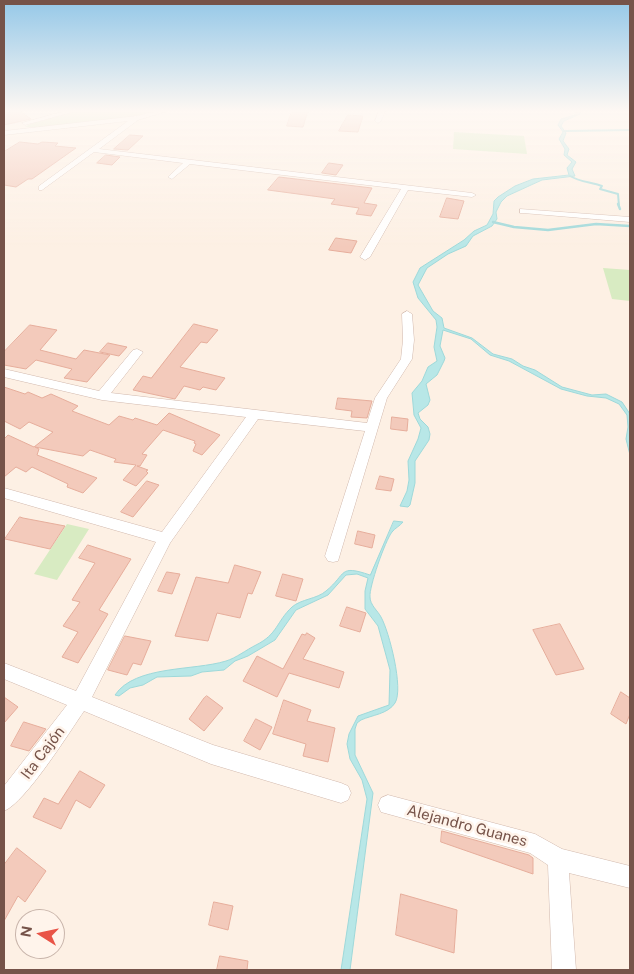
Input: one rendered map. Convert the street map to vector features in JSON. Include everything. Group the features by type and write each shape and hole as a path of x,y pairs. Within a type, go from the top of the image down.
{"street":[{"path":"42,188 84,156"},
{"path":"156,156 472,195"},
{"path":"172,177 190,160"},
{"path":"364,257 406,188"},
{"path":"523,211 630,220"},
{"path":"334,556 381,398 385,389 404,364 409,353 407,314"},
{"path":"102,396 138,352"},
{"path":"4,373 102,396 373,428"},
{"name":"Ita Cajón","path":"4,801 33,767 80,702 165,539 256,414"},
{"path":"4,493 165,539"},
{"path":"4,671 211,754 341,793"},
{"name":"Alejandro Guanes","path":"388,805 535,844 558,859 630,876"},
{"path":"558,859 564,970"}],"green space":[{"path":"603,268 630,270 630,301 612,299"},
{"path":"67,524 89,529 57,580 34,574"}],"water":[{"path":"566,156 569,156 576,162 572,169 575,176 542,180 507,196 501,202 496,212 497,219 492,226 473,236 466,246 448,254 427,268 418,285 433,311 442,318 444,328 472,338 493,354 512,359 523,366 535,370 562,387 592,395 606,394 622,402 630,414 630,455 626,439 627,415 619,404 606,398 587,396 561,389 509,361 490,355 471,339 443,330 440,346 445,358 437,375 426,384 430,400 428,405 418,413 420,419 428,427 429,440 415,461 415,483 410,505 408,507 400,506 407,491 409,480 408,461 421,428 414,415 412,393 422,381 428,367 437,361 434,347 437,327 436,320 418,298 413,282 420,268 464,240 474,231 487,225 493,214 494,201 498,197 515,186 533,179 569,175 567,168 572,162"},
{"path":"394,521 403,522 392,532 385,545 375,574 370,597 371,603 384,624 391,647 397,673 397,696 392,707 380,714 361,720 357,723 355,729 355,755 373,793 350,970 341,970 367,799 362,780 350,759 347,744 349,734 358,716 389,705 390,670 378,626 365,609 365,591 368,578 357,574 346,575 328,595 296,610 275,640 248,656 235,661 224,670 202,672 191,676 157,677 143,685 130,688 119,696 115,695 124,685 136,678 166,670 213,664 234,658 269,637 292,607 322,594 344,572 353,570 370,575"}],"building":[{"path":"4,156 64,156 32,179 28,179 16,187 4,185"},
{"path":"104,156 120,157 112,165 97,163"},
{"path":"329,163 343,165 336,175 322,173"},
{"path":"279,177 372,188 364,203 377,205 371,216 356,214 359,208 331,204 335,199 268,190"},
{"path":"447,198 464,201 458,219 440,217"},
{"path":"336,238 357,241 351,253 329,250"},
{"path":"194,324 218,330 207,343 201,342 180,367 225,378 216,390 203,387 200,390 184,386 175,399 133,390 143,376 151,378"},
{"path":"30,325 57,330 40,350 76,359 84,350 110,355 87,382 64,378 72,369 36,360 26,369 4,365 4,352"},
{"path":"108,343 127,347 119,356 100,352"},
{"path":"4,387 25,394 28,392 42,398 51,394 78,406 72,411 109,425 119,416 133,420 135,418 157,425 169,413 220,435 202,455 193,451 196,444 194,443 195,441 163,430 142,454 147,455 140,466 137,466 148,470 146,471 148,473 136,486 123,480 136,465 114,462 116,459 90,450 83,456 35,447 39,449 37,455 97,478 83,493 67,487 68,484 32,467 26,472 16,467 4,477 4,439 8,435 34,447 53,432 29,422 20,429 4,421"},
{"path":"338,398 372,401 367,418 351,417 352,411 336,409"},
{"path":"392,417 408,419 407,431 391,429"},
{"path":"380,476 394,479 391,491 376,489"},
{"path":"147,481 159,485 133,517 121,512"},
{"path":"20,517 65,526 50,549 5,539"},
{"path":"358,531 375,535 372,548 355,544"},
{"path":"88,545 131,559 99,610 108,614 78,663 62,657 78,632 63,626 80,602 72,600 95,563 79,558"},
{"path":"235,565 261,572 252,594 248,593 240,618 217,613 208,641 175,636 196,577 228,583"},
{"path":"167,572 180,574 172,594 158,591"},
{"path":"283,574 303,579 296,601 276,596"},
{"path":"347,607 366,613 360,632 340,626"},
{"path":"560,624 584,669 556,675 533,630"},
{"path":"307,633 315,638 303,659 344,672 339,688 289,673 277,697 243,681 257,656 283,669 302,634 305,635"},
{"path":"125,636 151,641 141,665 133,663 127,675 108,670"},
{"path":"621,692 630,698 630,714 626,724 611,714"},
{"path":"207,696 223,708 204,731 189,719"},
{"path":"4,697 18,707 4,723"},
{"path":"284,700 311,710 307,721 335,728 328,762 303,756 306,744 273,734"},
{"path":"256,719 272,727 260,750 244,741"},
{"path":"24,722 46,729 29,751 11,746"},
{"path":"80,771 105,785 90,808 76,800 61,829 33,817 44,798 58,804"},
{"path":"442,831 529,855 533,858 533,874 441,842"},
{"path":"17,848 46,871 25,902 18,896 4,921 4,865"},
{"path":"401,894 457,910 454,953 396,935"},
{"path":"214,902 233,906 228,930 209,925"},
{"path":"220,956 248,961 247,970 217,970"}],"waterway":[{"path":"570,176 602,186 600,189 618,194 619,206"},
{"path":"618,204 620,209"},
{"path":"493,222 514,227 548,230 596,224 630,226"}]}
